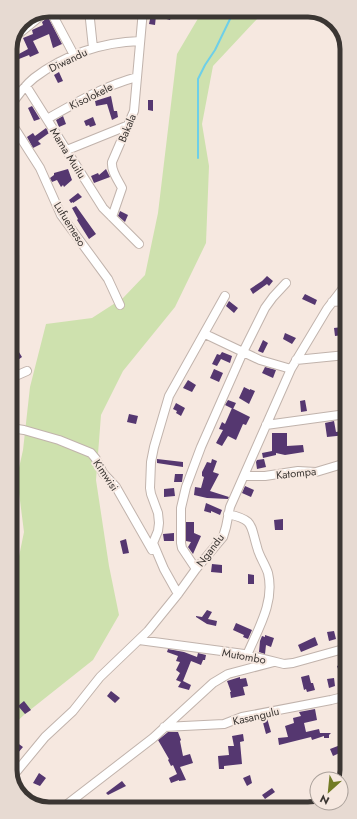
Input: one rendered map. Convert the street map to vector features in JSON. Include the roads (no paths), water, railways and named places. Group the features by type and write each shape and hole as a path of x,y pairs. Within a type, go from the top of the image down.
{"street":[{"path":"53,17 74,55"},
{"path":"90,17 93,48"},
{"name":"Bakala","path":"112,217 122,188 114,172 112,162 134,111 142,17"},
{"path":"26,28 36,20"},
{"name":"Diwandu","path":"17,96 33,79 51,67 74,55 109,43 140,41"},
{"name":"Kisolokele","path":"47,120 88,95 137,77"},
{"name":"Mama Muilu","path":"26,86 103,208 139,244"},
{"path":"67,150 129,125"},
{"name":"Lufuemeso","path":"17,132 40,168 61,215 108,279 120,305"},
{"path":"196,569 182,548 181,543 180,508 186,487 201,447 243,352 265,308 286,283"},
{"name":"Ngandu","path":"17,771 46,737 73,711 106,670 139,640 223,537 230,507 291,369 332,302 340,292"},
{"path":"178,594 164,569 153,543 158,531 159,523 158,513 150,494 151,462 169,396 225,296"},
{"path":"332,302 340,301"},
{"path":"205,334 260,360 291,369"},
{"path":"296,360 340,356"},
{"path":"17,375 27,371"},
{"path":"266,425 340,415"},
{"name":"Kimwisi","path":"17,429 58,440 91,453 96,459 103,473 116,487 164,569"},
{"name":"Katompa","path":"244,476 265,476 298,471 316,472 340,465"},
{"path":"228,514 241,517 247,520 251,525 257,549 268,572 270,588 266,611 246,655"},
{"name":"Mutombo","path":"139,640 246,655 284,664 293,663 340,650"},
{"path":"70,802 153,738 213,683 228,674 274,662"},
{"name":"Kasangulu","path":"164,728 224,724 242,717 340,698"}],"waterway":[{"path":"198,158 198,79 215,50 231,17"}]}
